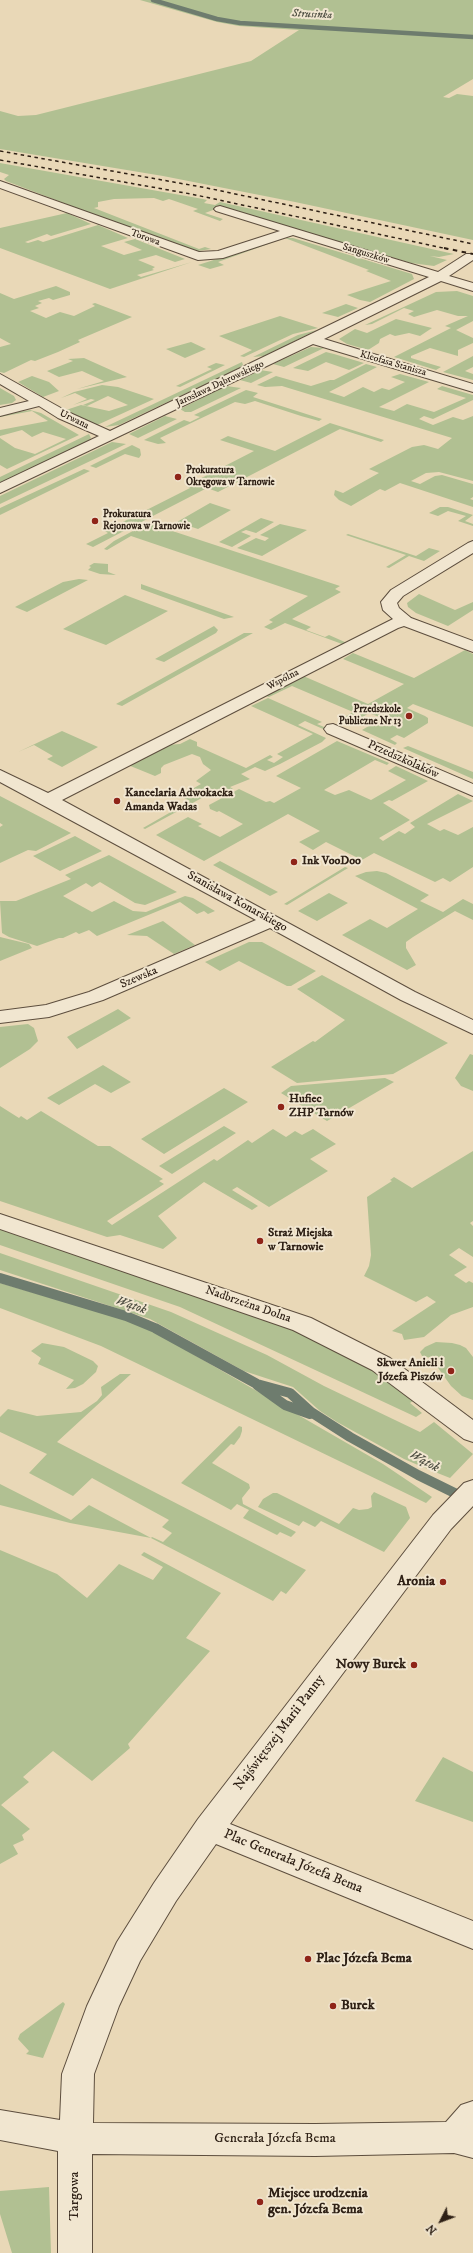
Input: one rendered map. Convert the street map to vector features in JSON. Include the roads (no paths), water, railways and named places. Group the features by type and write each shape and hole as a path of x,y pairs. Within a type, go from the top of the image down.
{"street":[{"name":"Torowa","path":"0,184 198,256 219,255 294,231"},
{"name":"Sanguszków","path":"220,209 439,277 473,286"},
{"name":"Jarosława Dąbrowskiego","path":"0,489 312,340 439,277 470,257"},
{"name":"Kleofasa Stanisza","path":"312,340 473,388"},
{"name":"Urwana","path":"0,378 82,425 110,436"},
{"path":"0,412 40,402"},
{"path":"473,546 391,598 389,602 391,610 405,621 473,647"},
{"name":"Wspólna","path":"49,800 371,636 405,621"},
{"name":"Przedszkolaków","path":"333,729 473,791"},
{"name":"Stanisława Konarskiego","path":"0,775 271,920 408,996 473,1028"},
{"name":"Szewska","path":"0,1017 49,1011 96,996 271,920"},
{"name":"Nadbrzeżna Dolna","path":"0,1220 302,1324 381,1364 473,1433"},
{"name":"Najświętszej Marii Panny","path":"209,1828 343,1649 442,1522 473,1490"},
{"name":"Plac Generała Józefa Bema","path":"76,2138 78,2074 103,2006 128,1952 165,1892 209,1828 284,1860 473,1935"},
{"name":"Generała Józefa Bema","path":"0,2125 76,2138 315,2140 467,2132"},
{"name":"Targowa","path":"75,2253 74,2182 76,2138"}],"waterway":[{"name":"Strusinka","path":"153,0 217,19 240,23 473,37"},
{"name":"Wątok","path":"0,1278 126,1316 155,1328 257,1384 290,1393 311,1412 350,1437 418,1475 473,1502"},
{"name":"Wątok","path":"257,1385 285,1405 310,1414"}],"railway":[{"path":"0,151 207,188 473,244"},
{"path":"0,160 191,194 448,249"},
{"path":"444,248 473,254"}],"place":[{"name":"Prokuratura Okręgowa w Tarnowie","path":"178,477"},
{"name":"Prokuratura Rejonowa w Tarnowie","path":"95,521"},
{"name":"Przedszkole Publiczne Nr 13","path":"409,716"},
{"name":"Kancelaria Adwokacka Amanda Wadas","path":"117,801"},
{"name":"Ink VooDoo","path":"294,862"},
{"name":"Hufiec ZHP Tarnów","path":"281,1107"},
{"name":"Straż Miejska w Tarnowie","path":"260,1241"},
{"name":"Skwer Anieli i Józefa Piszów","path":"451,1371"},
{"name":"Aronia","path":"443,1582"},
{"name":"Nowy Burek","path":"414,1665"},
{"name":"Plac Józefa Bema","path":"308,1959"},
{"name":"Burek","path":"333,2006"},
{"name":"Miejsce urodzenia gen. Józefa Bema","path":"260,2202"}]}
